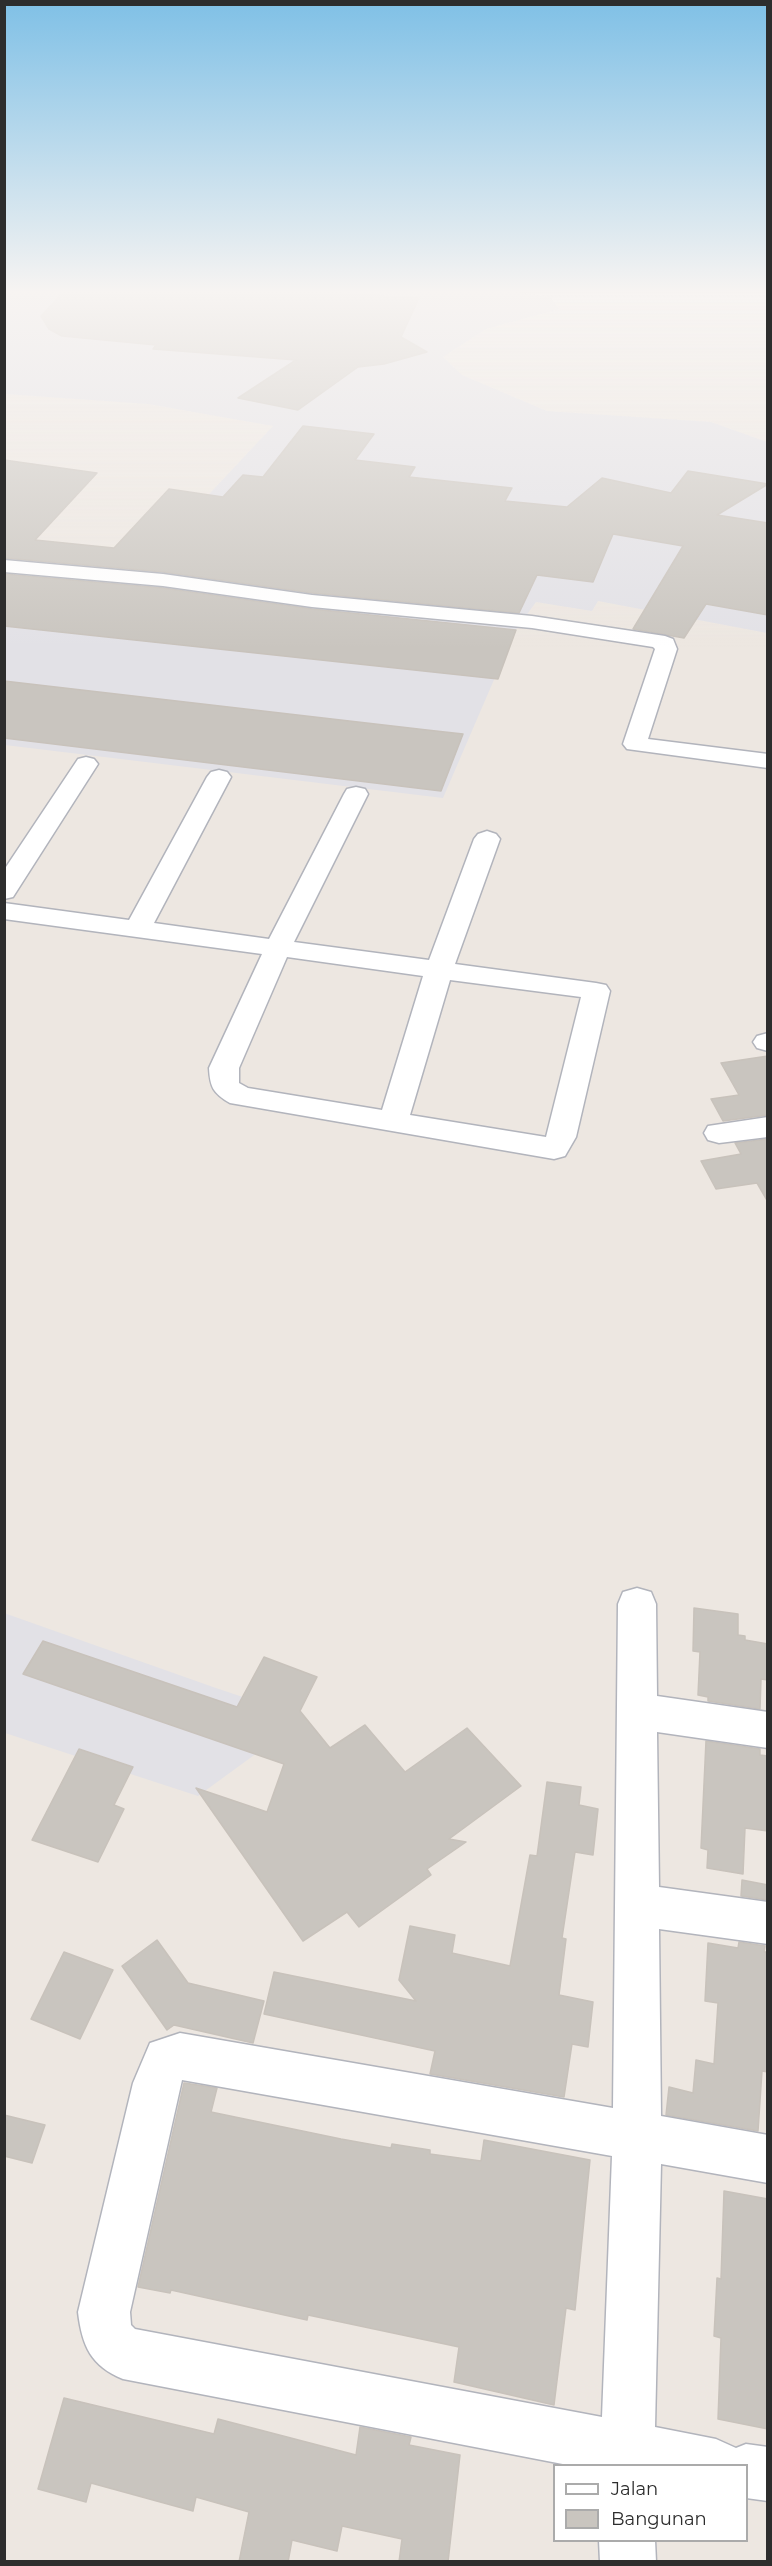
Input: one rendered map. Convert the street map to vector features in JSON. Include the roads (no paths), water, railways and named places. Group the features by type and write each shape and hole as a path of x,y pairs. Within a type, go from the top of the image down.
{"street":[{"path":"4,566 163,580 312,601 532,622 657,641 665,644 666,649 635,744 768,761"},
{"path":"4,891 86,764"},
{"path":"138,929 219,777"},
{"path":"4,911 138,929 278,948 439,970 596,991 561,1137 554,1149 530,1147 240,1096 225,1087 224,1068 278,948 357,794"},
{"path":"393,1123 439,970 487,839"},
{"path":"719,1133 768,1127"},
{"path":"627,2458 637,2138 638,1604"},
{"path":"637,1711 768,1730"},
{"path":"637,1905 768,1923"},
{"path":"694,2464 627,2458 123,2353 111,2344 106,2332 104,2312 157,2083 167,2060 180,2056 637,2138 768,2159"},
{"path":"748,2471 768,2474"},
{"path":"627,2542 628,2562"}]}
